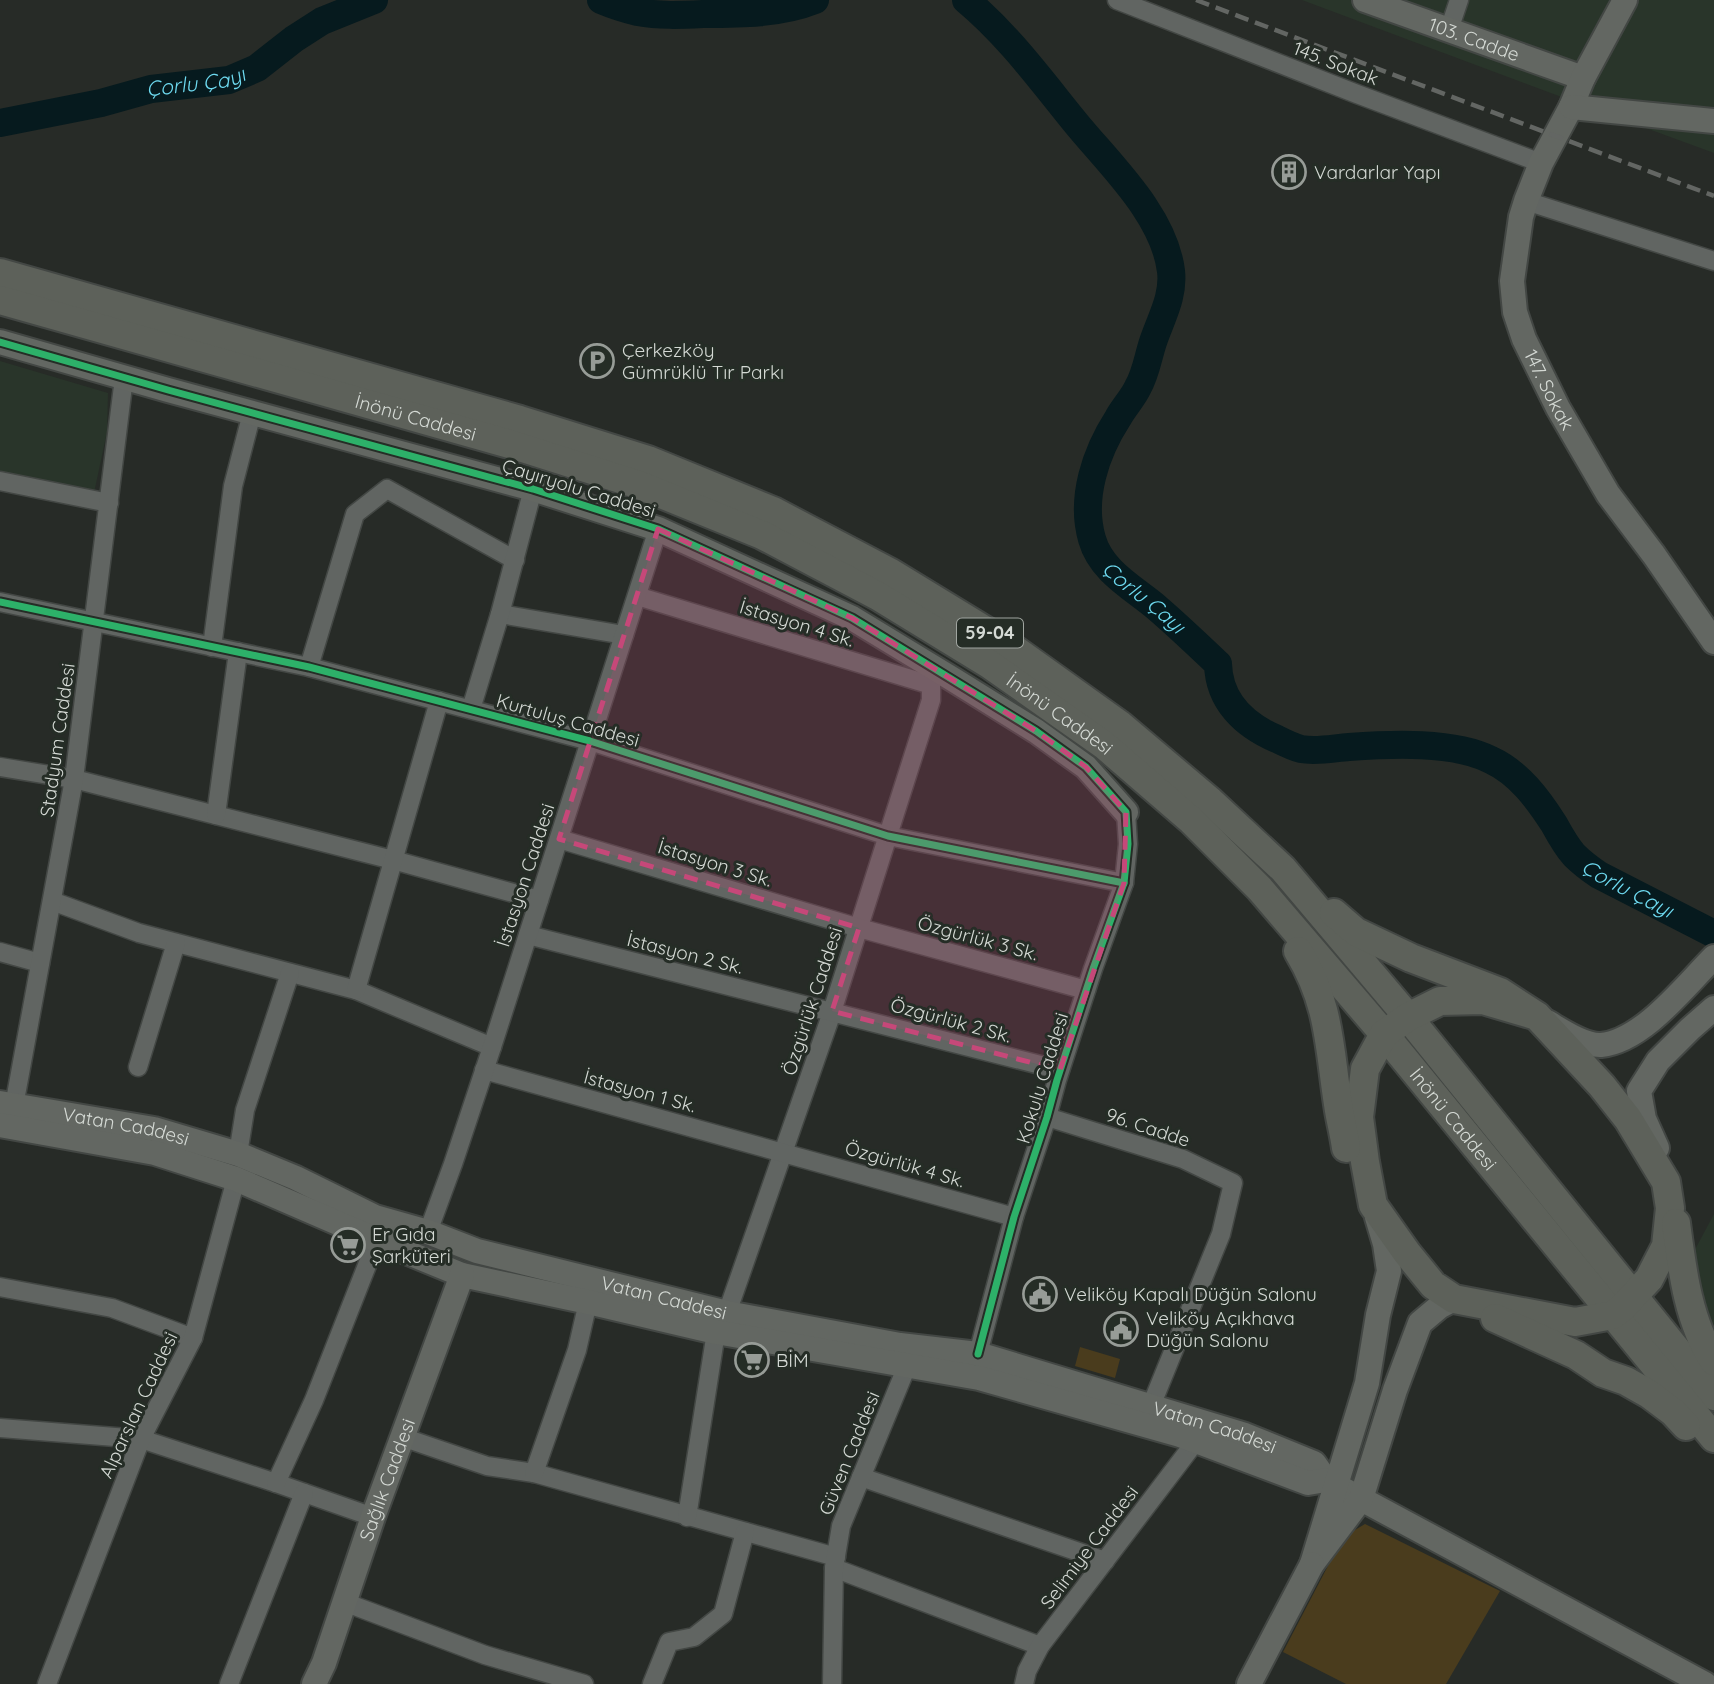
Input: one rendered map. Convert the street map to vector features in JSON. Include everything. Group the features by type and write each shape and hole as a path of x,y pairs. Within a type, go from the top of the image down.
{"main road":[{"name":"103. Cadde","path":"1365,0 1583,78"},
{"name":"147. Sokak","path":"1625,0 1541,163 1526,201 1521,217 1512,281 1515,312 1524,339 1558,408 1608,494 1714,642"},
{"path":"1571,107 1714,121"},
{"name":"59-04","path":"0,273 520,420 648,460 773,511 891,573 1004,642 1120,725 1283,869 1408,1017 1623,1306 1714,1396"},
{"name":"İnönü Caddesi","path":"0,300 513,445 639,485 762,535 878,596 989,664 1104,745 1192,821 1260,889 1623,1306 1714,1438"},
{"name":"Çayıryolu Caddesi","path":"0,342 533,489 658,529 852,618 943,673 1036,731 1086,767 1126,812"},
{"path":"1283,869 1356,932 1411,958 1500,992 1580,1040 1599,1045 1629,1037 1649,1022 1707,964"},
{"path":"1260,889 1316,984 1326,1015 1338,1104 1350,1164 1373,1205 1407,1253 1433,1285 1454,1299 1576,1355 1603,1373 1626,1381 1649,1394 1673,1412 1714,1455"},
{"path":"1249,1684 1312,1564 1361,1499 1395,1390 1420,1323 1439,1307 1454,1299 1575,1322 1623,1306 1649,1279 1666,1246 1670,1208 1666,1182 1628,1119 1602,1086 1537,1016 1483,1000 1440,1002 1408,1017 1384,1034 1365,1069 1359,1117 1373,1205 1385,1244 1389,1271 1377,1315 1367,1383 1331,1483 1312,1564"},
{"path":"1711,1354 1683,1281 1675,1218 1656,1147 1644,1119 1639,1091 1658,1060 1714,1008"},
{"name":"Vatan Caddesi","path":"4,1111 155,1153 296,1178 375,1217 477,1251 721,1323 907,1366 979,1378 1196,1441 1308,1483 1331,1483"},
{"name":"Vatan Caddesi","path":"237,1166 377,1240 452,1271 588,1302 721,1323 978,1354 1245,1435 1314,1463 1331,1483 1705,1684"},
{"name":"Sağlık Caddesi","path":"314,1684 324,1663 402,1437 452,1271 440,1237"}],"street":[{"name":"145. Sokak","path":"1117,0 1541,163"},
{"path":"1449,30 1458,0"},
{"path":"1526,201 1714,261"},
{"name":"Stadyum Caddesi","path":"4,1111 40,963 74,779 124,378"},
{"path":"212,646 233,486 252,413"},
{"path":"0,481 109,503"},
{"path":"309,667 355,514 387,489 515,560"},
{"path":"471,709 500,614 533,489"},
{"name":"İstasyon Caddesi","path":"440,1237 453,1164 658,529"},
{"name":"İstasyon 4 Sk.","path":"637,596 931,685 931,700"},
{"name":"Kurtuluş Caddesi","path":"0,602 309,667 590,741 888,836 1124,883"},
{"path":"500,614 624,635"},
{"path":"216,815 238,652"},
{"name":"Özgürlük Caddesi","path":"687,1517 721,1323 832,1011 931,700"},
{"path":"356,990 439,701"},
{"path":"0,766 74,779 539,900"},
{"name":"Kokulu Caddesi","path":"978,1354 1014,1217 1086,990 1124,883 1128,844 1126,812"},
{"name":"İstasyon 3 Sk.","path":"559,839 859,928"},
{"path":"52,901 138,933 356,990 492,1047"},
{"name":"Özgürlük 3 Sk.","path":"859,928 1086,990"},
{"name":"İstasyon 2 Sk.","path":"528,935 832,1011"},
{"path":"138,1067 176,943"},
{"path":"0,952 40,963"},
{"name":"Alparslan Caddesi","path":"47,1684 141,1439 193,1338 237,1166 245,1110 290,973"},
{"name":"Özgürlük 2 Sk.","path":"832,1011 1060,1070"},
{"name":"İstasyon 1 Sk.","path":"484,1070 784,1152"},
{"name":"96. Cadde","path":"1047,1116 1183,1159 1233,1183 1221,1234 1151,1406"},
{"name":"Özgürlük 4 Sk.","path":"784,1152 1014,1217"},
{"path":"276,1483 314,1400 377,1240"},
{"path":"0,1287 111,1308 193,1338"},
{"path":"534,1473 577,1350 588,1302"},
{"name":"Güven Caddesi","path":"832,1684 835,1562 841,1527 907,1366"},
{"path":"0,1428 141,1439 373,1517"},
{"path":"402,1437 487,1466 534,1473 745,1532 835,1562 1040,1646"},
{"name":"Selimiye Caddesi","path":"1024,1684 1027,1671 1040,1646 1196,1441"},
{"path":"861,1477 1105,1560"},
{"path":"229,1684 304,1493"},
{"path":"652,1684 669,1642 694,1637 723,1614 745,1532"},
{"path":"344,1602 485,1655 579,1684"}],"highlighted area":[{"path":"658,529 852,618 1036,731 1086,767 1126,812 1124,883 1060,1070 832,1011 859,928 559,839"}],"shaded area":[{"path":"1302,0 1714,0 1714,153 1602,112"},
{"path":"0,361 108,393 107,432 94,493 0,476"},
{"path":"1714,1214 1714,1325 1707,1312 1691,1257"},
{"path":"1080,1347 1120,1359 1115,1378 1075,1366"},
{"path":"1365,1524 1500,1591 1446,1684 1346,1684 1283,1652 1343,1537"}],"waterway":[{"name":"Çorlu Çayı","path":"0,123 101,103 151,89 229,80 257,68 322,21 374,0"},
{"name":"Çorlu Çayı","path":"601,0 638,12 670,15 760,12 802,5 815,0"},
{"name":"Çorlu Çayı","path":"966,0 1010,43 1133,191 1147,210 1166,250 1171,271 1171,290 1166,307 1141,382 1110,431 1092,476 1089,523 1092,539 1102,560 1118,578 1156,607 1218,664 1219,677 1228,700 1254,727 1301,749 1422,745 1459,750 1491,760 1527,787 1568,848 1586,866 1714,934"}],"railway":[{"path":"1196,0 1714,196"}],"cycle path":[{"path":"0,342 533,489 658,529 852,618 1036,731 1086,767 1126,812 1128,844 1124,883 1093,969 1014,1217 978,1354"},
{"path":"0,602 309,667 590,741 888,836 1124,883"}],"place":[{"name":"Vardarlar Yapı","path":"1289,172"},
{"name":"Çerkezköy Gümrüklü Tır Parkı","path":"597,361"},
{"name":"Er Gıda Şarküteri","path":"348,1245"},
{"name":"Veliköy Kapalı Düğün Salonu","path":"1040,1294"},
{"name":"Veliköy Açıkhava Düğün Salonu","path":"1121,1329"},
{"name":"BİM","path":"752,1360"}]}
